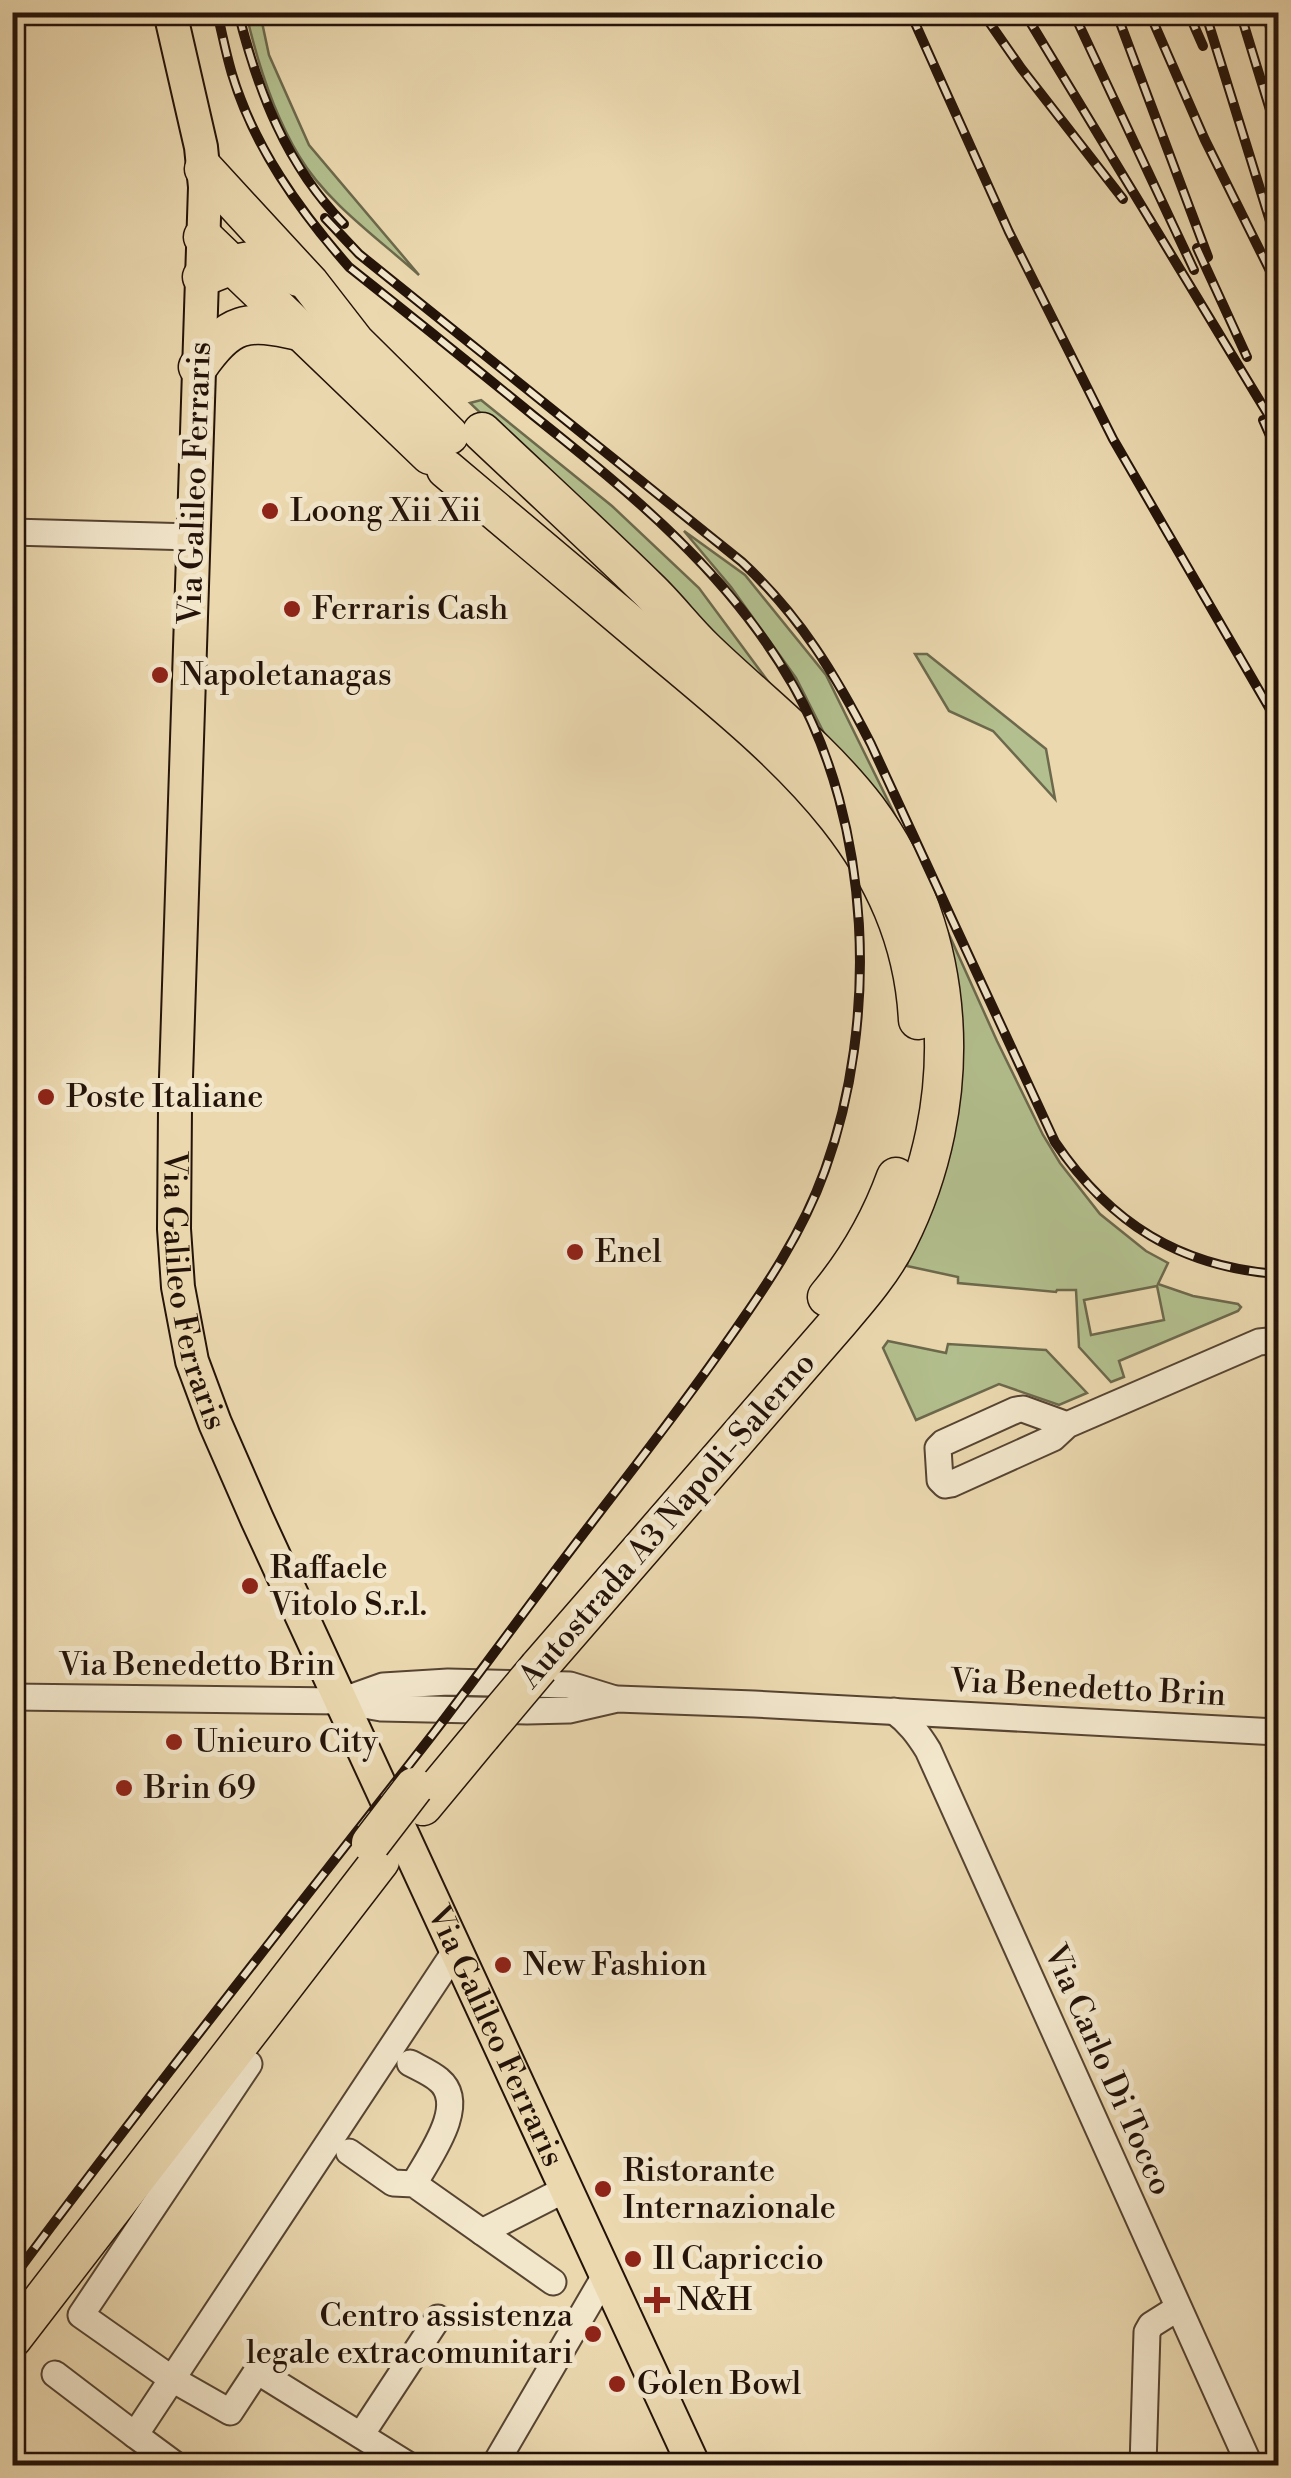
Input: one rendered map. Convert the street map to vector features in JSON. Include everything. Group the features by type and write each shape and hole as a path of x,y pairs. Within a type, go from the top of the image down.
{"highway":[{"path":"204,169 310,284 356,342 456,443 693,659"},
{"path":"204,237 217,271 456,443 650,592 693,659"},
{"path":"217,271 260,260 310,284"},
{"path":"198,368 220,340 237,328 266,324 299,331"},
{"name":"Autostrada A3 Napoli-Salerno","path":"12,2310 526,1665 628,1526 844,1276 877,1224 890,1195 910,1136 919,1044 914,981 898,925 880,881 856,840 807,779 693,659"},
{"name":"Autostrada A3 Napoli-Salerno","path":"12,2339 375,1852"}],"main road":[{"path":"170,12 204,169 204,237"},
{"name":"Via Galileo Ferraris","path":"217,271 198,368 174,1108 178,1287 192,1362 214,1423 694,2466"}],"street":[{"path":"12,532 193,537"},
{"path":"1067,1425 1016,1410 943,1443 938,1448 940,1480 944,1485 951,1484 1054,1438 1067,1425 1258,1342 1278,1340"},
{"name":"Via Benedetto Brin","path":"12,1697 341,1700 384,1686 448,1682 570,1685 617,1699 1278,1732"},
{"name":"Via Carlo Di Tocco","path":"894,1711 906,1720 928,1750 1250,2466"},
{"path":"135,2435 456,1950"},
{"path":"410,2063 442,2081 451,2100 446,2125 414,2184"},
{"path":"249,2064 82,2315 172,2379 230,2412 257,2371 410,2466"},
{"path":"350,2152 393,2184 414,2184 553,2282"},
{"path":"482,2232 566,2189"},
{"path":"494,2466 606,2274"},
{"path":"1144,2466 1147,2332 1150,2325 1178,2308"},
{"path":"361,2435 438,2318"},
{"path":"56,2374 177,2466"}],"green space":[{"path":"246,13 260,13 269,55 309,145 419,275 339,205 310,173 281,122"},
{"path":"481,400 612,506 699,588 773,688 697,621 470,403"},
{"path":"684,531 745,575 826,675 897,819 997,1041 1060,1163 1100,1214 1146,1251 1168,1263 1158,1284 1193,1296 1238,1304 1238,1311 1119,1361 1124,1377 1111,1382 1079,1347 1076,1290 1056,1292 958,1283 958,1277 907,1266 913,1235 957,1103 834,753 796,678 731,587","holes":["1157,1286 1164,1320 1091,1335 1084,1300"]},
{"path":"915,654 927,654 1046,749 1055,799 993,731 949,711"},
{"path":"888,1341 946,1353 948,1344 1046,1350 1087,1393 1059,1405 999,1384 916,1420 883,1348"}],"railway":[{"path":"12,2279 449,1713 755,1302 816,1194 842,1112 854,1051 859,924 852,860 839,798 819,740 793,685 739,607 677,538 607,476 349,267 280,177 253,127 230,66 217,12"},
{"path":"238,12 277,126 306,177 344,224"},
{"path":"910,12 1009,232 1113,439 1278,723"},
{"path":"982,12 1123,199"},
{"path":"1024,12 1278,431"},
{"path":"1073,12 1194,270"},
{"path":"1116,12 1208,257"},
{"path":"1149,12 1205,140 1278,287"},
{"path":"1188,12 1203,46"},
{"path":"1205,12 1278,247"},
{"path":"1240,12 1278,136"},
{"path":"1266,12 1278,59"},
{"path":"325,218 359,254 742,562 782,603 815,647 871,744 1055,1142 1076,1171 1124,1218 1179,1251 1243,1270 1278,1274"},
{"path":"1197,248 1247,357"},
{"path":"1263,420 1278,454"}],"place":[{"name":"Loong Xii Xii","path":"270,511"},
{"name":"Ferraris Cash","path":"292,609"},
{"name":"Napoletanagas","path":"160,675"},
{"name":"Poste Italiane","path":"46,1097"},
{"name":"Enel","path":"575,1252"},
{"name":"Raffaele Vitolo S.r.l.","path":"250,1586"},
{"name":"Unieuro City","path":"174,1742"},
{"name":"Brin 69","path":"124,1788"},
{"name":"New Fashion","path":"503,1965"},
{"name":"Ristorante Internazionale","path":"603,2189"},
{"name":"Il Capriccio","path":"633,2259"},
{"name":"N&H","path":"657,2300"},
{"name":"Centro assistenza legale extracomunitari","path":"593,2334"},
{"name":"Golen Bowl","path":"617,2384"}]}
